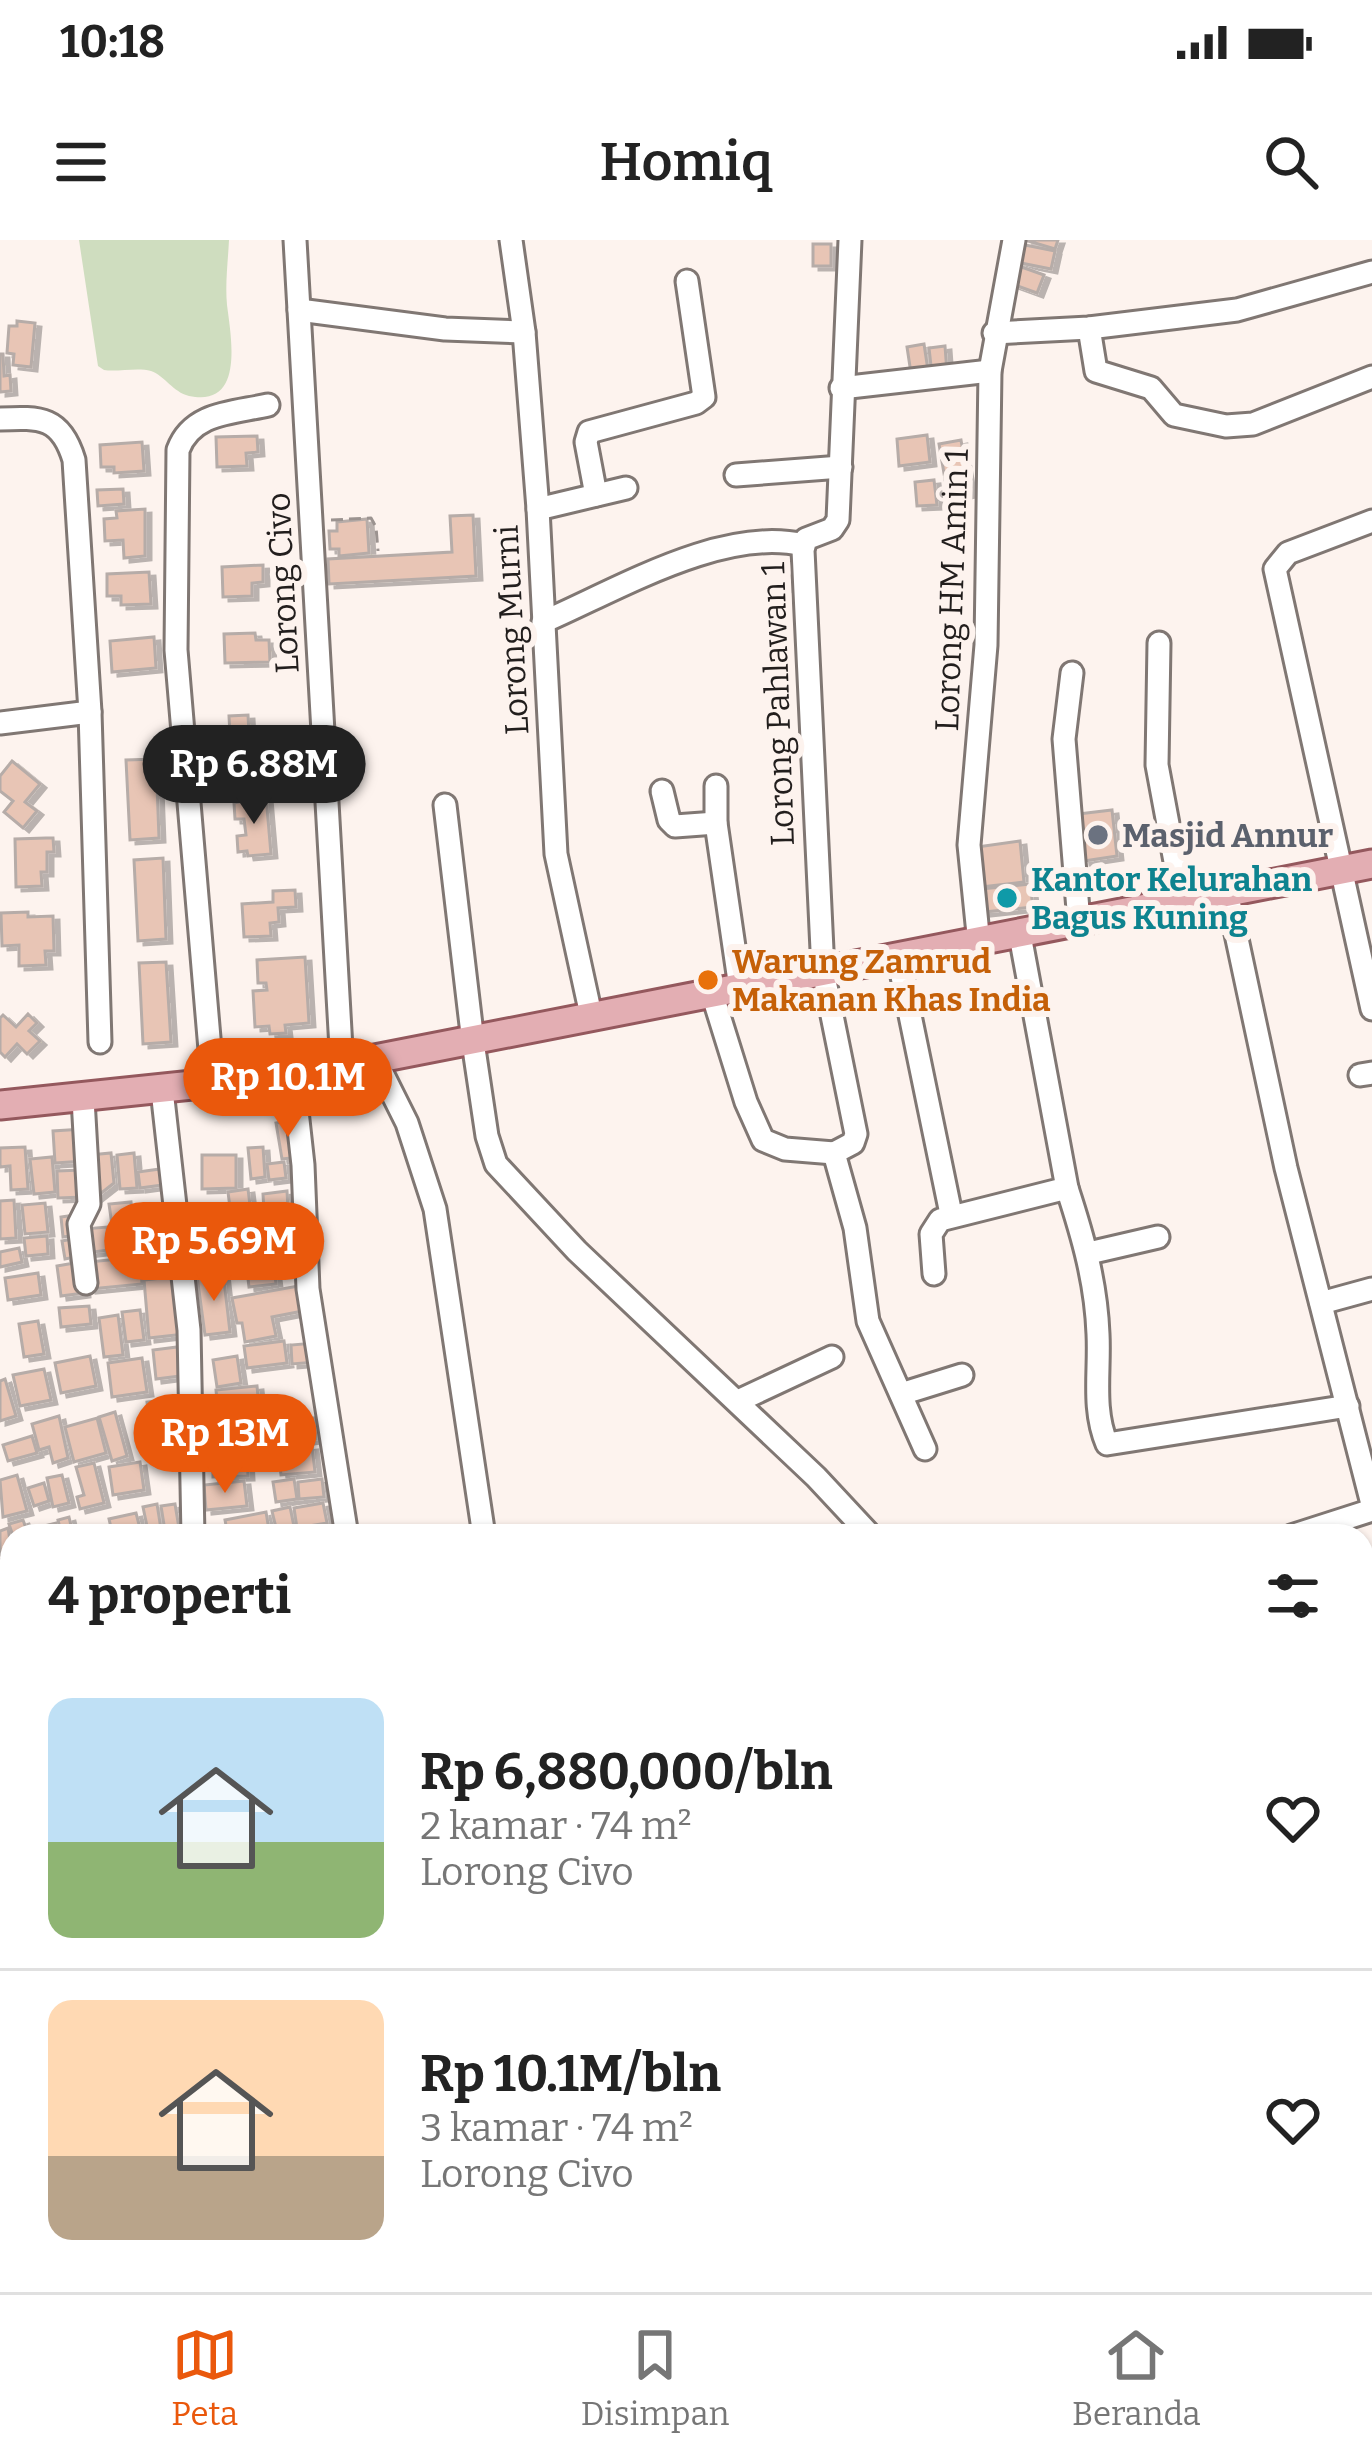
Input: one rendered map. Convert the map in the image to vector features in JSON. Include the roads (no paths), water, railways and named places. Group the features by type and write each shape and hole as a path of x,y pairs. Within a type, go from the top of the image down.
{"main road":[{"path":"0,1105 293,1075 1372,864"}],"street":[{"name":"Lorong Civo","path":"295,240 342,1066"},
{"name":"Lorong Pahlawan 1","path":"834,1153 854,1143 856,1128 823,971 810,774 803,545 836,524 850,240"},
{"name":"Lorong HM Amin 1","path":"979,944 969,844 986,645 990,371 1014,240"},
{"name":"Lorong Murni","path":"517,241 538,509 556,854 591,1015"},
{"path":"994,333 1089,328 1237,310 1372,272"},
{"path":"596,495 586,442 589,431 697,404 704,397 687,281"},
{"path":"299,310 445,329 524,332"},
{"path":"1089,328 1096,371 1151,388 1174,415 1206,423 1253,424 1372,377"},
{"path":"841,388 990,371"},
{"path":"213,1084 176,650 178,450 193,424 268,405"},
{"path":"0,419 32,417 60,429 74,460 90,712 100,1042"},
{"path":"736,475 841,467"},
{"path":"538,509 626,488"},
{"path":"1372,520 1288,554 1275,569 1372,1009"},
{"path":"543,622 711,550 770,539 803,545"},
{"path":"1159,643 1157,765 1182,899"},
{"path":"1072,673 1064,739 1079,922"},
{"path":"0,723 90,712"},
{"path":"716,786 716,823 740,988"},
{"path":"662,791 675,826 716,823"},
{"path":"445,805 473,1042 490,1147 503,1175 859,1524"},
{"path":"1227,892 1286,1168 1372,1507 1325,1524"},
{"path":"1021,935 1067,1188 1088,1253 1098,1337 1096,1395 1107,1444 1348,1406"},
{"path":"898,957 951,1214"},
{"path":"712,993 762,1139 785,1149 834,1153 855,1228 868,1321 926,1449"},
{"path":"376,1060 407,1123 435,1209 482,1524"},
{"path":"293,1075 304,1165 308,1289 345,1524"},
{"path":"162,1090 189,1330 192,1524"},
{"path":"83,1099 89,1204 80,1224 86,1283"},
{"path":"934,1274 932,1230 951,1214 1067,1188"},
{"path":"1088,1253 1158,1237"},
{"path":"1321,1303 1372,1288"},
{"path":"738,1401 832,1357"},
{"path":"901,1394 962,1375"}],"place":[{"name":"Masjid Annur","path":"1098,835"},
{"name":"Kantor Kelurahan Bagus Kuning","path":"1007,898"},
{"name":"Warung Zamrud Makanan Khas India","path":"708,980"}]}
